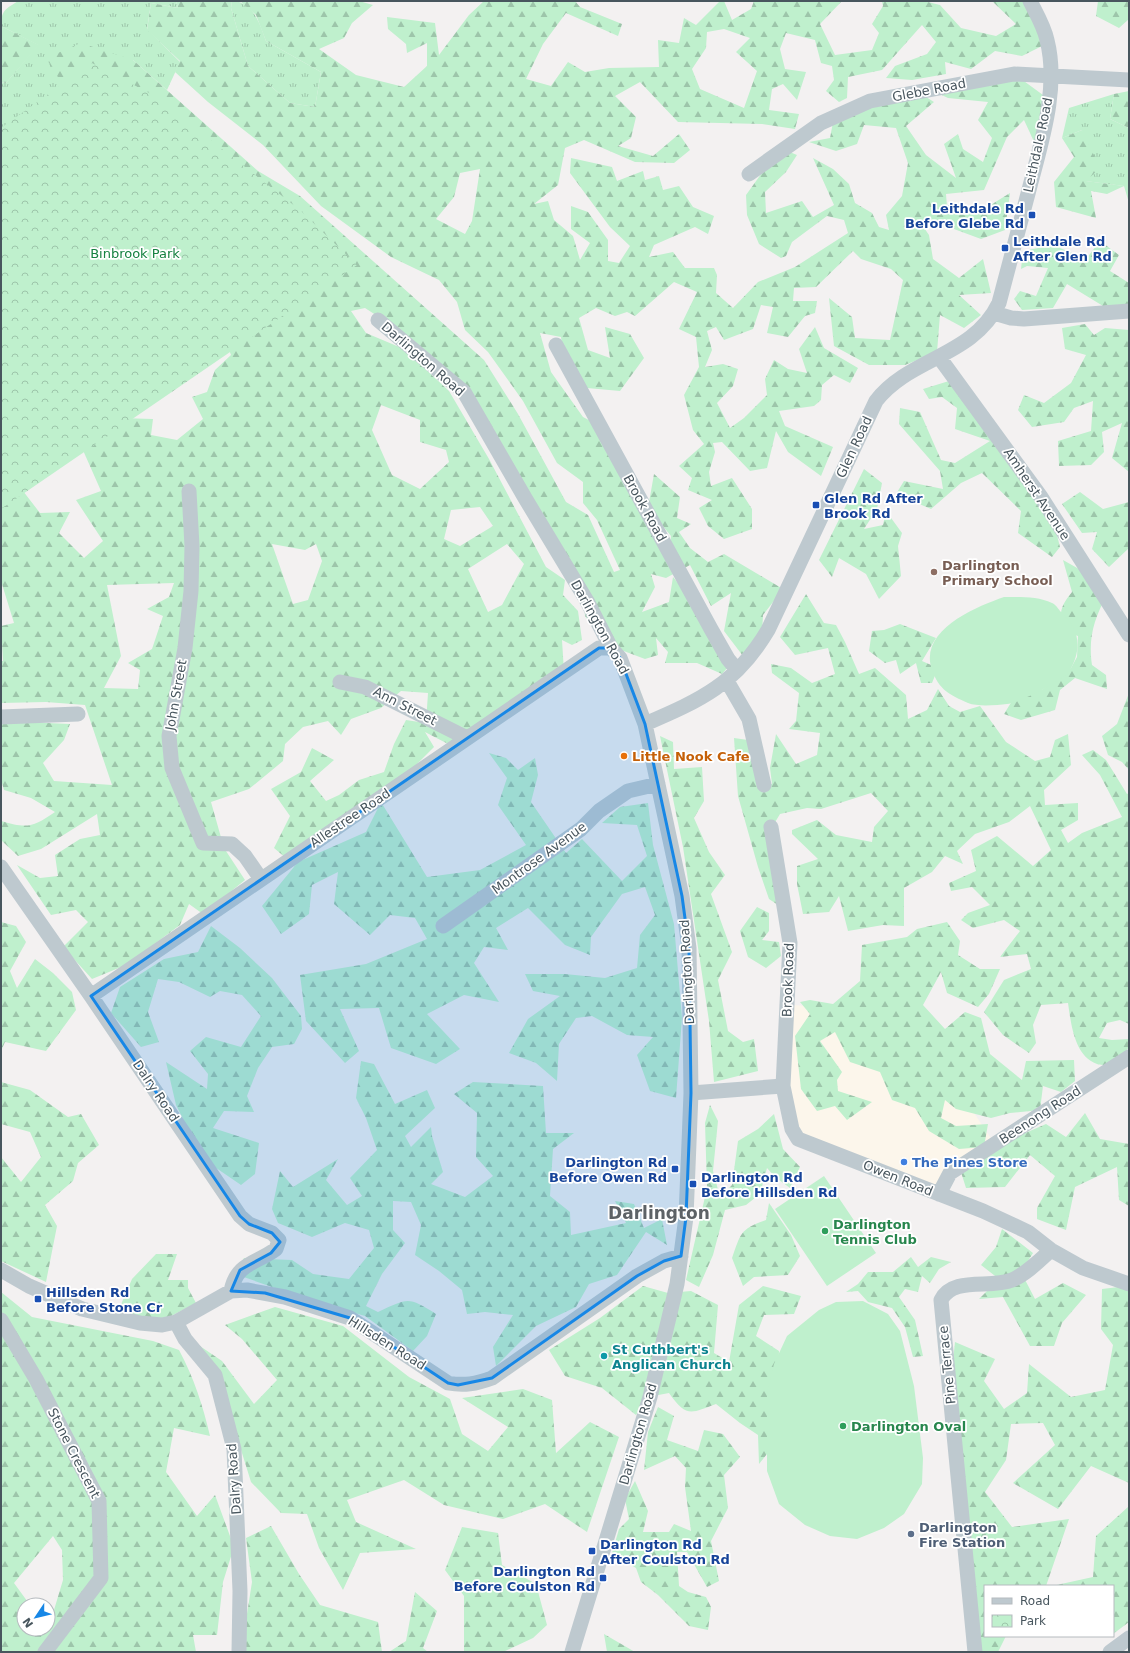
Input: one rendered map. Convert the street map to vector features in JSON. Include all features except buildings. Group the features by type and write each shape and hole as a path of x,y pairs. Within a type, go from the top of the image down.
{"street":[{"name":"Leithdale Road","path":"994,313 999,303 1041,144 1048,105 1050,75 1047,39 1042,24 1030,1"},
{"name":"Glebe Road","path":"749,174 822,123 870,101 1014,74 1050,75 1097,80 1129,80"},
{"path":"994,313 1011,318 1024,319 1129,311"},
{"name":"Glen Road","path":"645,724 685,706 732,675 756,650 768,630 876,401 884,391 900,378 970,339 980,330 994,313"},
{"name":"Darlington Road","path":"378,320 464,392 587,601 611,648 620,658 645,724 682,896 689,948 691,1093 686,1217 677,1284 650,1397 574,1651"},
{"name":"Brook Road","path":"556,345 728,659 732,675 749,719 764,785"},
{"name":"Amherst Avenue","path":"939,357 1041,497 1129,635"},
{"name":"John Street","path":"189,491 192,546 191,591 185,648 169,736 172,768 203,843 232,844 244,856 261,880"},
{"name":"Allestree Road","path":"91,996 599,648 611,648"},
{"name":"Ann Street","path":"340,682 366,687 467,738"},
{"path":"1,717 78,714"},
{"name":"Montrose Avenue","path":"443,926 580,829 599,811 628,791 658,784"},
{"name":"Brook Road","path":"771,827 790,943 783,1086"},
{"name":"Dalry Road","path":"1,867 91,996 240,1216 249,1224 272,1233 279,1240 276,1249 240,1270 233,1281 231,1291"},
{"name":"Beenong Road","path":"939,1194 950,1173 1129,1057"},
{"path":"691,1093 783,1086"},
{"name":"Owen Road","path":"783,1086 792,1129 798,1139 983,1211 1028,1232 1051,1250 1083,1268 1129,1284"},
{"name":"Pine Terrace","path":"975,1652 941,1300 949,1290 958,1286 1000,1284 1012,1280 1032,1267 1051,1250"},
{"name":"Hillsden Road","path":"1,1270 29,1286 82,1309 140,1323 162,1325 176,1322 231,1291 247,1290 265,1292 350,1318 448,1382 466,1385 478,1384 492,1378 637,1276 664,1261 681,1256"},
{"name":"Stone Crescent","path":"1,1320 36,1379 99,1501 101,1578 45,1652"},
{"name":"Dalry Road","path":"176,1322 185,1339 215,1375 234,1449 240,1591 239,1652"},
{"path":"1110,1652 1129,1638"}],"highlighted area":[{"path":"599,648 611,648 620,658 645,724 682,896 689,948 691,1093 686,1217 681,1256 664,1261 637,1276 492,1378 458,1385 448,1383 350,1318 265,1293 231,1291 240,1270 271,1253 280,1242 272,1233 249,1224 240,1216 91,996"}],"shaded area":[{"path":"788,1005 906,1010 992,1140 939,1191 795,1138 785,1093"}],"green space":[{"path":"18,1 176,1 178,8 151,3 147,29 180,62 167,90 133,60 66,90 1,189 1,82 6,83 38,45 1,26 2,16 5,10"},
{"path":"176,1 232,1 231,8 248,66 290,103 315,107 321,72 266,41 256,15 240,1 359,1 373,5 352,23 344,38 319,49 356,75 404,87 427,66 427,43 407,53 406,44 388,29 387,17 435,23 439,55 469,15 484,1 575,1 580,7 622,24 618,36 566,13 543,44 526,79 551,86 568,62 585,72 609,68 659,67 658,40 679,43 684,18 696,25 720,1 724,1 732,20 751,9 754,1 842,1 820,24 835,55 872,50 879,33 872,24 883,6 882,1 924,1 940,5 961,28 996,36 1016,24 992,1 1022,1 1031,10 1044,45 1022,56 995,51 971,69 945,62 946,74 912,80 886,78 895,66 927,54 936,42 922,25 882,70 848,77 847,98 839,102 826,91 834,80 832,66 821,63 815,40 786,33 780,49 785,69 806,72 797,100 783,84 772,89 769,110 799,114 795,129 762,124 678,122 640,82 615,96 636,117 631,138 618,146 653,156 679,134 690,150 674,163 635,162 584,140 565,148 558,185 534,204 548,201 554,220 573,236 580,260 590,243 571,229 571,206 588,212 608,240 608,261 619,263 630,246 610,227 570,173 571,158 612,167 617,181 643,171 645,180 659,176 663,190 679,186 693,207 714,216 708,234 695,227 654,245 649,257 673,252 685,268 714,268 717,275 716,293 733,308 758,282 795,267 848,233 844,220 827,216 792,242 786,256 781,258 759,244 747,215 746,195 780,148 797,155 786,172 765,192 766,213 802,201 813,217 834,205 813,158 833,169 849,184 855,203 872,213 879,227 889,230 886,215 902,196 908,163 896,128 864,125 857,144 836,151 809,142 830,138 834,117 910,87 934,102 906,126 926,155 956,178 944,144 958,134 963,149 983,162 992,138 978,120 988,102 948,98 931,90 1017,76 1043,95 1037,148 1024,120 1007,137 984,190 946,194 947,206 951,203 976,214 1010,193 1005,230 981,239 935,222 920,222 929,235 933,259 959,278 983,259 991,293 959,295 981,315 964,328 940,315 937,352 905,365 869,365 834,346 829,298 852,317 855,338 890,340 903,280 891,269 861,259 853,251 816,287 794,288 793,301 817,301 815,313 805,316 788,337 767,333 773,307 761,305 753,329 724,340 716,327 707,331 712,350 705,367 723,364 738,369 733,386 717,403 730,428 744,418 767,395 765,379 774,360 788,369 807,373 799,349 815,327 824,348 858,368 850,383 834,375 822,385 821,400 814,406 779,411 785,426 833,447 821,476 788,452 776,431 767,468 750,471 722,442 713,443 715,452 709,472 711,486 732,478 752,509 752,529 724,539 708,526 699,508 712,500 688,490 692,478 679,466 704,444 693,430 684,395 699,367 696,337 679,329 697,292 674,282 635,316 627,312 615,316 596,308 579,318 588,350 610,358 605,327 630,334 644,358 620,391 576,387 565,370 561,337 540,333 551,372 583,417 606,429 669,553 671,536 648,508 654,474 680,497 677,518 691,524 679,532 690,548 708,562 724,554 783,589 763,615 761,653 746,660 724,631 731,593 711,606 690,565 666,578 651,574 655,587 642,612 669,602 673,577 701,611 728,667 722,674 697,663 665,663 668,652 656,638 658,655 645,659 621,650 594,628 585,616 583,590 490,423 408,336 365,308 351,311 366,333 404,349 449,391 489,459 546,567 565,580 563,595 578,611 582,640 572,645 562,640 564,672 465,737 461,726 450,745 425,732 434,747 410,771 286,858 274,848 290,816 271,789 301,772 312,748 334,760 310,781 326,801 339,795 359,780 384,772 394,744 406,720 426,723 428,693 401,691 381,708 351,719 341,735 328,721 303,727 285,744 283,761 249,789 211,802 224,848 245,880 203,914 189,904 180,925 126,965 92,979 63,947 88,922 76,910 51,915 17,865 40,878 58,876 55,855 80,839 100,835 97,814 41,849 18,856 1,840 1,821 24,826 30,825 41,821 55,812 31,798 4,790 1,780 1,721 70,724 64,740 43,763 54,781 112,785 85,705 46,702 1,703 1,661 3,661 1,626 14,623 1,581 1,189 66,90 46,58 81,43 133,60 258,171 300,196 484,360 518,414 566,502 588,515 614,572 620,570 597,520 583,503 583,482 557,463 523,401 488,352 465,330 457,302 439,280 391,257 321,206 263,145 208,102 175,72 180,61 147,30 151,3 178,8","holes":["724,29 750,38 736,52 757,71 744,108 700,89 692,69 706,48 707,32","480,169 472,221 465,234 436,219 454,197 460,173","215,312 231,355 215,370 207,392 192,397 203,419 177,440 151,435 153,419 120,418","381,405 420,420 420,442 446,450 449,462 420,489 392,475 372,430","82,448 101,491 76,500 103,541 84,558 59,533 70,512 40,513 23,491","480,507 493,526 460,546 444,539 451,510","272,544 305,550 316,544 322,561 308,600 293,604","507,544 524,564 502,605 488,612 468,569","174,583 169,597 147,609 163,616 152,649 128,663 140,670 138,689 104,688 121,656 107,585"]},
{"path":"232,1 239,2 250,9 258,21 266,41 321,72 315,107 290,103 248,66 231,8"},
{"path":"1098,1 1129,1 1129,19 1119,28 1096,16"},
{"path":"1,26 39,45 6,83 1,82"},
{"name":"Binbrook Park","path":"92,63 153,95 300,210 357,265 1,509 1,128"},
{"path":"1129,91 1129,128 1110,119 1114,94"},
{"path":"1114,94 1110,119 1129,128 1129,203 1124,186 1085,181 1082,130 1062,138 1069,108"},
{"path":"1082,130 1100,168 1086,181 1124,186 1107,194 1091,191 1096,218 1056,207 1054,182 1074,157 1062,138"},
{"path":"1100,241 1119,255 1110,271 1129,283 1129,304 1103,306 1067,284 1053,308 1022,310 1014,299 1020,291 1036,296 1048,268 1027,266 1021,269 1023,251 1053,245 1086,259"},
{"path":"1085,324 1094,335 1105,328 1129,330 1129,472 1112,458 1122,423 1102,432 1104,452 1091,465 1059,466 1058,441 1091,431 1093,401 1074,408 1064,422 1032,427 1018,410 1024,395 1044,403 1071,383 1086,355 1065,349 1062,328"},
{"path":"949,381 993,431 1057,535 1060,547 1052,557 1018,533 1021,511 982,473 961,483 931,509 896,494 904,481 943,489 940,471 899,424 900,408 920,412 941,460 955,463 990,441 955,429 957,408 942,397 929,399 923,389"},
{"path":"864,469 882,483 877,509 864,529 883,525 886,511 902,533 898,546 901,576 879,599 866,574 839,558 832,577 819,560"},
{"path":"1080,492 1103,509 1129,502 1129,548 1109,567 1092,549 1097,532 1082,533 1062,504"},
{"path":"1063,560 1102,582 1106,596 1095,621 1091,655 1092,665 1106,675 1107,689 1075,678 1060,690 1055,710 1021,720 1004,714 1012,701 1043,689 1071,668 1077,657 1078,636 1063,631 1061,614 1065,602 1072,592"},
{"path":"806,594 824,623 836,625 859,674 875,668 906,695 908,719 927,710 938,689 949,706 960,712 980,706 1006,742 1035,761 1050,757 1055,740 1068,734 1071,765 1044,790 1045,805 1078,803 1078,820 1061,830 1068,843 1082,833 1122,817 1100,775 1082,755 1093,750 1106,760 1127,794 1129,793 1129,1024 1120,1020 1107,1023 1099,1038 1112,1040 1129,1039 1129,1047 1116,1064 1099,1065 1089,1060 1083,1054 1072,1029 1068,1003 1041,1005 1033,1025 1036,1043 1029,1053 1003,1035 984,1012 1004,980 1031,969 1027,954 1000,957 1020,931 1004,920 973,928 961,920 968,913 990,905 972,887 951,891 949,883 976,871 971,850 997,836 1033,866 1051,850 1030,806 1009,822 975,834 957,851 963,864 945,856 932,872 904,888 904,926 883,925 848,931 839,896 829,912 803,914 797,884 797,866 818,859 792,834 792,830 817,820 836,835 872,842 874,827 888,811 871,793 821,809 807,808 780,814 771,829 784,909 769,899 758,867 738,796 734,738 748,740 757,786 772,784 770,768 776,734 796,764 817,755 820,733 789,729 796,721 799,693 772,673 771,664 791,668 812,683 835,674 828,648 795,655 780,637"},
{"path":"1004,597 1035,598 1055,605 1066,617 1075,631 1078,646 1074,662 1070,670 1060,679 1021,700 1013,703 993,705 977,705 968,703 946,691 935,677 932,670 930,656 933,644 941,632 965,614"},
{"path":"900,624 936,638 922,661 938,668 932,683 921,683 916,663 900,674 896,660 885,663 869,651 872,631 884,630"},
{"path":"1129,693 1129,770 1122,762 1108,755 1102,736 1117,724"},
{"path":"660,736 673,742 674,769 702,767 704,801 694,818 709,852 725,875 711,894 732,952 718,980 728,1031 743,1042 754,1039 758,1071 714,1082 709,1021 683,847"},
{"path":"489,753 506,758 518,770 535,758 538,775 531,802 566,853 582,839 622,881 647,856 637,825 602,823 620,807 648,803 653,845 674,924 682,1018 676,1098 650,1091 637,1055 653,1037 627,1035 592,1016 576,1018 559,1044 557,1081 536,1063 509,1053 528,1019 560,996 533,991 525,974 565,974 605,978 637,968 640,935 655,915 645,887 622,894 591,937 590,955 565,945 528,908 496,928 508,950 484,947 474,963 499,1002 464,995 427,1014 460,1049 436,1064 391,1048 379,1008 340,1009 359,1051 345,1063 306,1021 300,975 366,964 427,939 415,918 390,915 370,935 334,904 338,872 312,885 309,914 281,934 262,906 298,862 366,832 381,802 427,877 480,870 526,845 498,805 507,778"},
{"path":"757,907 769,913 769,931 762,940 779,942 781,956 766,968 748,957 740,931"},
{"path":"1,922 16,926 26,942 10,971 17,988 35,959 53,973 72,992 76,1010 46,1051 5,1042 1,1051"},
{"path":"947,922 960,941 958,955 980,969 1000,969 989,994 978,1007 947,993 941,972 923,1005 945,1029 965,1012 981,1018 990,1054 1022,1080 1026,1061 1074,1060 1075,1081 1061,1092 1043,1086 1040,1110 1010,1113 991,1118 956,1109 945,1100 941,1118 956,1126 988,1124 984,1147 959,1149 929,1131 915,1108 892,1100 880,1072 850,1062 835,1032 820,1041 842,1072 837,1080 838,1091 872,1102 847,1120 835,1106 817,1111 801,1089 795,1036 810,1014 800,1002 810,1000 833,1004 860,981 862,945 907,937 917,929"},
{"path":"211,926 240,948 272,978 301,1016 302,1029 294,1044 272,1047 258,1068 247,1096 254,1112 224,1111 213,1128 259,1143 255,1174 241,1185 203,1159 176,1105 166,1062 207,1089 208,1074 190,1051 206,1037 241,1047 261,1016 242,995 220,991 210,997 179,982 158,979 148,1012 159,1042 141,1047 111,1013 120,987 164,959 198,952"},
{"path":"361,1061 374,1064 395,1104 427,1090 435,1108 405,1136 411,1147 431,1127 432,1136 443,1172 431,1184 465,1197 493,1176 476,1157 477,1113 454,1094 473,1082 543,1086 546,1133 574,1133 553,1149 550,1196 570,1212 571,1235 626,1223 615,1201 634,1204 644,1228 662,1219 667,1245 646,1232 617,1275 589,1284 576,1307 536,1326 496,1366 493,1347 513,1315 485,1312 467,1314 462,1290 439,1271 415,1255 421,1225 411,1202 393,1201 393,1230 405,1243 382,1274 366,1306 378,1312 396,1304 408,1301 419,1304 436,1314 427,1336 413,1351 365,1316 312,1301 235,1274 244,1258 292,1260 313,1274 349,1279 374,1248 369,1230 345,1223 312,1237 278,1223 272,1209 280,1171 293,1187 338,1159 326,1180 347,1205 362,1196 350,1178 377,1150 366,1118 356,1098"},
{"path":"1,1082 30,1090 68,1117 81,1114 99,1145 78,1163 73,1181 45,1205 57,1226 46,1282 1,1261 1,1157 21,1182 41,1157 30,1132 1,1124"},
{"path":"710,1105 718,1121 713,1171 720,1197 732,1185 738,1141 758,1129 774,1114 783,1149 800,1167 790,1188 775,1177 767,1168 760,1194 746,1205 725,1210 713,1255 699,1287 686,1280 707,1188 705,1123"},
{"path":"1085,1113 1100,1139 1129,1144 1129,1206 1119,1200 1117,1167 1075,1187 1066,1230 1037,1219 1037,1208 1055,1176 1030,1155 1005,1187 966,1188 960,1169 1009,1140 1046,1124 1066,1137"},
{"name":"Darlington Tennis Club","path":"824,1176 876,1253 827,1286 775,1209"},
{"path":"769,1203 791,1235 800,1256 788,1275 754,1277 743,1286 732,1258 737,1243 746,1229 766,1220"},
{"path":"1002,1229 1033,1253 1021,1272 1035,1299 1063,1283 1086,1295 1062,1323 1054,1346 1030,1346 1003,1297 979,1299 999,1279 981,1265 996,1247"},
{"path":"156,1254 177,1254 168,1280 188,1280 188,1288 196,1303 154,1325 119,1309 132,1279"},
{"path":"911,1257 918,1267 931,1257 951,1262 939,1269 930,1283 922,1276 918,1292 905,1289 899,1297 915,1320 923,1356 913,1357 905,1327 892,1308 868,1302 858,1291 846,1292 858,1284 868,1272 893,1272"},
{"path":"643,1286 668,1293 691,1291 718,1305 714,1353 729,1362 739,1305 763,1286 801,1296 794,1314 764,1315 756,1336 779,1351 775,1444 759,1464 758,1435 716,1404 700,1410 684,1410 669,1393 648,1397 636,1415 602,1388 565,1376 549,1350 600,1318"},
{"path":"1129,1287 1129,1483 1091,1466 1058,1509 1013,1483 1055,1445 1043,1423 1011,1424 1006,1460 985,1492 1012,1527 1069,1519 1046,1585 984,1585 984,1637 1006,1637 998,1652 973,1652 949,1398 955,1342 995,1359 984,1381 1004,1409 1027,1393 1029,1364 1071,1397 1105,1390 1113,1345 1101,1329 1102,1289"},
{"path":"1,1292 32,1317 153,1341 179,1350 198,1392 210,1436 174,1428 166,1472 197,1516 215,1495 234,1547 223,1582 217,1635 193,1635 196,1652 1,1652","holes":["53,1536 62,1550 63,1580 56,1603 56,1637 16,1637 16,1597 24,1597 14,1583"]},
{"name":"Darlington Oval","path":"863,1301 888,1314 900,1331 914,1386 923,1458 922,1484 904,1514 884,1528 857,1539 830,1536 805,1525 779,1504 767,1471 767,1393 774,1364 787,1336 819,1310 836,1302"},
{"path":"275,1307 343,1326 409,1377 450,1399 462,1434 488,1451 508,1427 462,1398 523,1389 552,1400 556,1453 590,1422 619,1437 587,1532 545,1504 503,1519 444,1505 404,1480 347,1500 356,1522 416,1549 360,1553 343,1590 319,1548 307,1514 281,1513 251,1482 233,1424 194,1342 222,1361 254,1404 277,1380 242,1339 225,1325"},
{"path":"658,1407 674,1416 667,1440 698,1451 704,1430 723,1434 740,1457 724,1475 728,1508 711,1541 719,1581 707,1587 687,1552 677,1552 679,1586 688,1592 706,1597 711,1607 708,1630 689,1626 658,1595 641,1582 636,1568 612,1553 619,1529 629,1519 625,1499 635,1481 648,1511 643,1532 669,1532 674,1524 691,1531 685,1487 686,1468 675,1456 644,1470 648,1432"},
{"path":"1128,1507 1129,1622 1114,1633 1114,1585 1057,1585 1093,1577 1096,1536"},
{"path":"271,1526 299,1574 320,1605 378,1622 382,1652 241,1652 252,1582 246,1538"},
{"path":"462,1527 498,1533 502,1565 536,1584 547,1625 533,1638 503,1652 464,1652 464,1596 445,1570"},
{"path":"415,1592 437,1611 423,1648 428,1652 389,1652 406,1641"},
{"path":"604,1634 635,1652 607,1652"}],"place":[{"name":"Leithdale Rd Before Glebe Rd","path":"1032,215"},
{"name":"Leithdale Rd After Glen Rd","path":"1005,248"},
{"name":"Glen Rd After Brook Rd","path":"816,505"},
{"name":"Darlington Primary School","path":"934,572"},
{"name":"Little Nook Cafe","path":"624,756"},
{"name":"The Pines Store","path":"904,1162"},
{"name":"Darlington Rd Before Owen Rd","path":"675,1169"},
{"name":"Darlington Rd Before Hillsden Rd","path":"693,1184"},
{"name":"Darlington Tennis Club","path":"825,1231"},
{"name":"Hillsden Rd Before Stone Cr","path":"38,1299"},
{"name":"St Cuthbert's Anglican Church","path":"604,1356"},
{"name":"Darlington Oval","path":"843,1426"},
{"name":"Darlington Fire Station","path":"911,1534"},
{"name":"Darlington Rd After Coulston Rd","path":"592,1551"},
{"name":"Darlington Rd Before Coulston Rd","path":"603,1578"}],"district":[{"name":"Darlington","path":"659,1213"}]}
